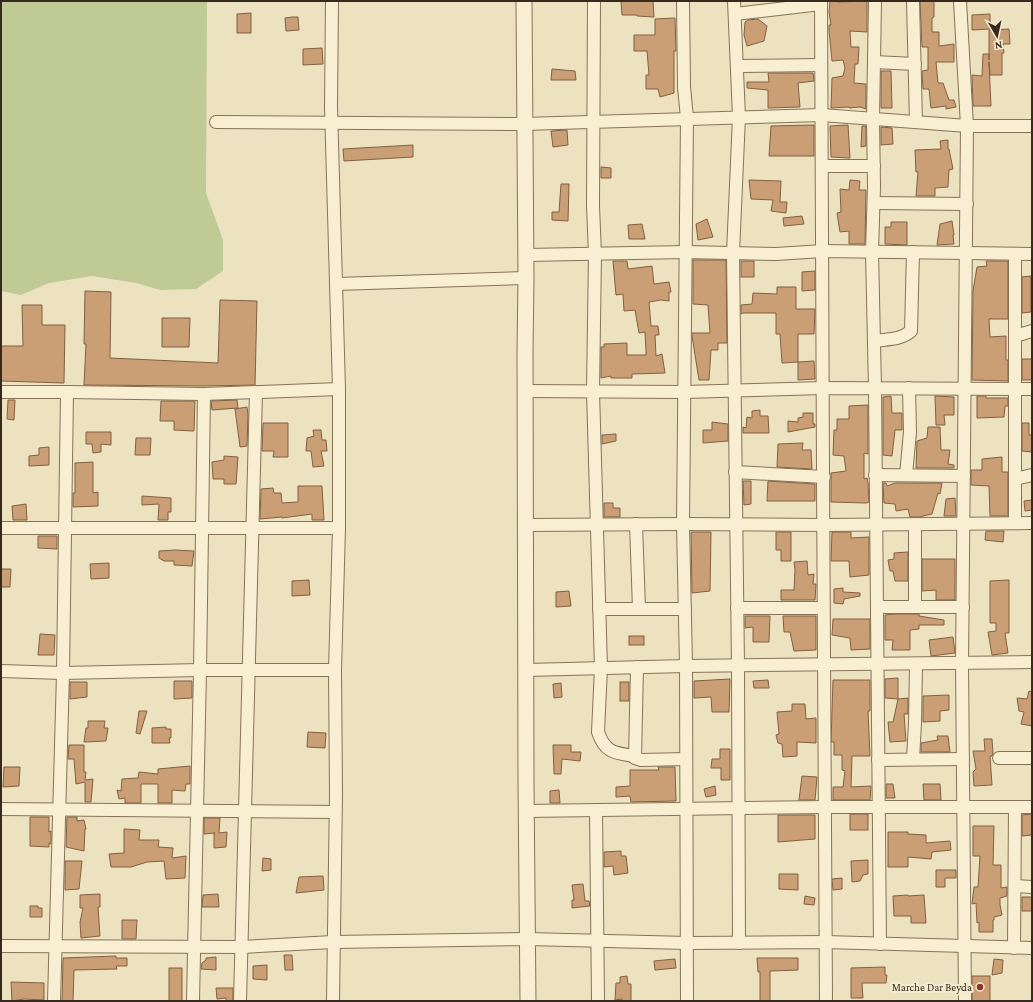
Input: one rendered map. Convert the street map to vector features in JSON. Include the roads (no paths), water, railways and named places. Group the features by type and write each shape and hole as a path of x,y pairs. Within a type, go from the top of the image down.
{"street":[{"path":"332,1 331,122 339,389 339,528 335,670 333,1001"},
{"path":"524,1 526,255 526,811 528,1001"},
{"path":"594,1 593,206 595,254 593,391 601,668 598,732 602,742 614,753 634,756 635,758 641,760 686,759"},
{"path":"683,1 684,87 687,118 683,524 686,666 687,1001"},
{"path":"734,1 739,117 733,253 735,524 738,666 739,942"},
{"path":"875,1 873,119 874,203 872,252 875,388 880,944"},
{"path":"913,1 916,122"},
{"path":"960,1 967,126 962,664 965,1001"},
{"path":"735,14 821,2 824,388 823,665 826,1001"},
{"path":"874,62 915,64"},
{"path":"737,66 821,64"},
{"path":"216,122 524,124 822,115 967,126 1032,126"},
{"path":"822,166 874,166"},
{"path":"874,203 967,204"},
{"path":"526,255 686,252 776,254 823,251 1032,254"},
{"path":"874,340 896,339 906,336 911,331 914,252"},
{"path":"1015,254 1015,524"},
{"path":"336,284 526,278"},
{"path":"1015,336 1032,331"},
{"path":"525,391 684,392 824,388 1032,389"},
{"path":"906,475 910,432 909,388"},
{"path":"1,392 204,394 339,389"},
{"path":"54,1001 63,673 67,392"},
{"path":"240,1001 256,392"},
{"path":"193,1001 203,528 204,394"},
{"path":"735,472 824,477"},
{"path":"875,475 964,476"},
{"path":"1015,479 1032,475"},
{"path":"636,524 639,609"},
{"path":"915,524 915,607"},
{"path":"526,525 1032,524"},
{"path":"1,528 339,528"},
{"path":"877,607 963,607"},
{"path":"737,608 824,608"},
{"path":"600,609 685,609"},
{"path":"526,670 686,666 1032,662"},
{"path":"913,759 916,664"},
{"path":"634,756 637,668"},
{"path":"1,671 63,673 200,670 335,670"},
{"path":"999,758 1032,758"},
{"path":"878,760 963,759"},
{"path":"526,811 825,807 1032,807"},
{"path":"1014,948 1015,807"},
{"path":"1,809 196,812 335,812"},
{"path":"596,810 598,1001"},
{"path":"1015,886 1032,887"},
{"path":"1,946 194,948 333,942 528,939 687,943 825,942 1032,948"}],"place":[{"name":"Marche Dar Beyda","path":"980,987"}]}
